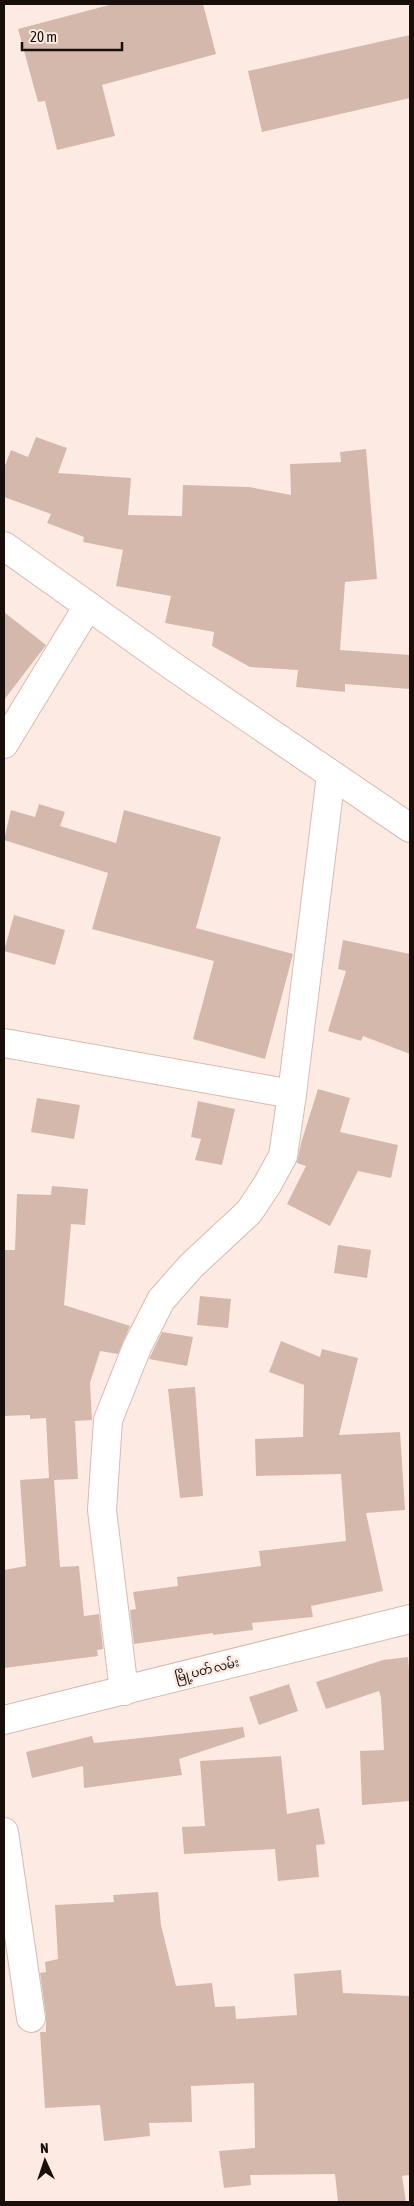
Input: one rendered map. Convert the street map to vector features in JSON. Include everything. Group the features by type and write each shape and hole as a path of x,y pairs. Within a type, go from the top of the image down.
{"street":[{"path":"4,546 174,667 410,828"},
{"path":"4,744 88,606"},
{"path":"124,1690 102,1510 108,1420 137,1347 161,1300 191,1266 249,1212 267,1186 283,1156 331,775"},
{"path":"4,1043 292,1094"},
{"name":"မြို့ပတ် လမ်း","path":"4,1720 410,1619"},
{"path":"4,1832 31,2018"}],"building":[{"path":"113,4 203,4 216,54 102,85 115,136 57,150 45,101 38,102 18,29"},
{"path":"410,35 410,98 262,132 248,71"},
{"path":"36,437 67,448 58,473 131,478 128,515 182,516 183,485 249,487 291,495 290,464 341,462 340,452 366,449 377,579 345,582 340,650 410,655 410,689 345,684 345,692 296,687 298,670 250,667 212,646 214,632 165,623 171,596 116,586 123,550 83,542 84,537 47,523 51,514 4,497 4,468 11,450 28,457"},
{"path":"4,612 46,645 4,700"},
{"path":"39,804 65,812 60,826 116,843 124,810 221,837 196,928 293,954 265,1059 193,1039 214,961 92,929 108,873 4,840 11,810 35,817"},
{"path":"14,915 65,930 55,965 4,951"},
{"path":"343,940 410,954 410,1054 363,1036 361,1041 328,1031 346,971 338,969"},
{"path":"318,1089 350,1098 340,1132 398,1145 391,1178 358,1171 330,1226 287,1204 306,1166 297,1163 301,1143"},
{"path":"37,1098 80,1105 74,1139 31,1132"},
{"path":"198,1101 235,1109 222,1165 195,1160 201,1139 191,1137"},
{"path":"52,1186 88,1189 85,1225 71,1224 64,1305 130,1326 118,1354 100,1351 90,1383 92,1420 75,1421 78,1479 54,1480 60,1567 79,1566 84,1616 99,1614 103,1649 97,1650 98,1656 4,1668 4,1570 26,1566 20,1480 49,1478 46,1418 30,1419 30,1415 4,1416 4,1250 15,1250 17,1194 51,1195"},
{"path":"338,1245 371,1250 367,1278 334,1273"},
{"path":"200,1296 231,1299 228,1328 197,1325"},
{"path":"162,1332 193,1337 187,1366 149,1359"},
{"path":"281,1341 320,1357 322,1349 358,1358 339,1435 400,1432 405,1510 366,1513 383,1591 311,1606 313,1617 252,1623 253,1630 213,1635 213,1633 134,1644 130,1610 136,1609 133,1592 178,1586 177,1577 261,1566 259,1551 346,1541 341,1474 256,1476 255,1439 303,1437 304,1385 269,1372"},
{"path":"195,1387 203,1496 180,1498 168,1389"},
{"path":"408,1657 410,1683 410,1801 362,1805 360,1751 384,1750 379,1691 326,1709 316,1682 383,1660"},
{"path":"289,1684 298,1711 259,1725 249,1697"},
{"path":"243,1727 245,1737 179,1759 182,1775 84,1788 83,1766 32,1778 26,1752 92,1736 94,1743"},
{"path":"281,1756 287,1814 319,1808 325,1844 316,1845 319,1877 278,1881 275,1849 184,1854 182,1827 205,1826 200,1761"},
{"path":"158,1892 161,1925 176,1986 212,1983 215,2007 235,2006 236,2019 297,2015 294,1974 341,1970 343,1993 410,1996 410,2175 402,2176 406,2202 338,2202 335,2174 250,2175 251,2185 224,2188 219,2151 255,2148 254,2083 191,2086 192,2122 149,2123 150,2136 104,2141 100,2105 45,2108 40,2032 46,2032 46,2016 40,1973 46,1972 45,1962 58,1959 55,1905 114,1902 113,1895"}]}
